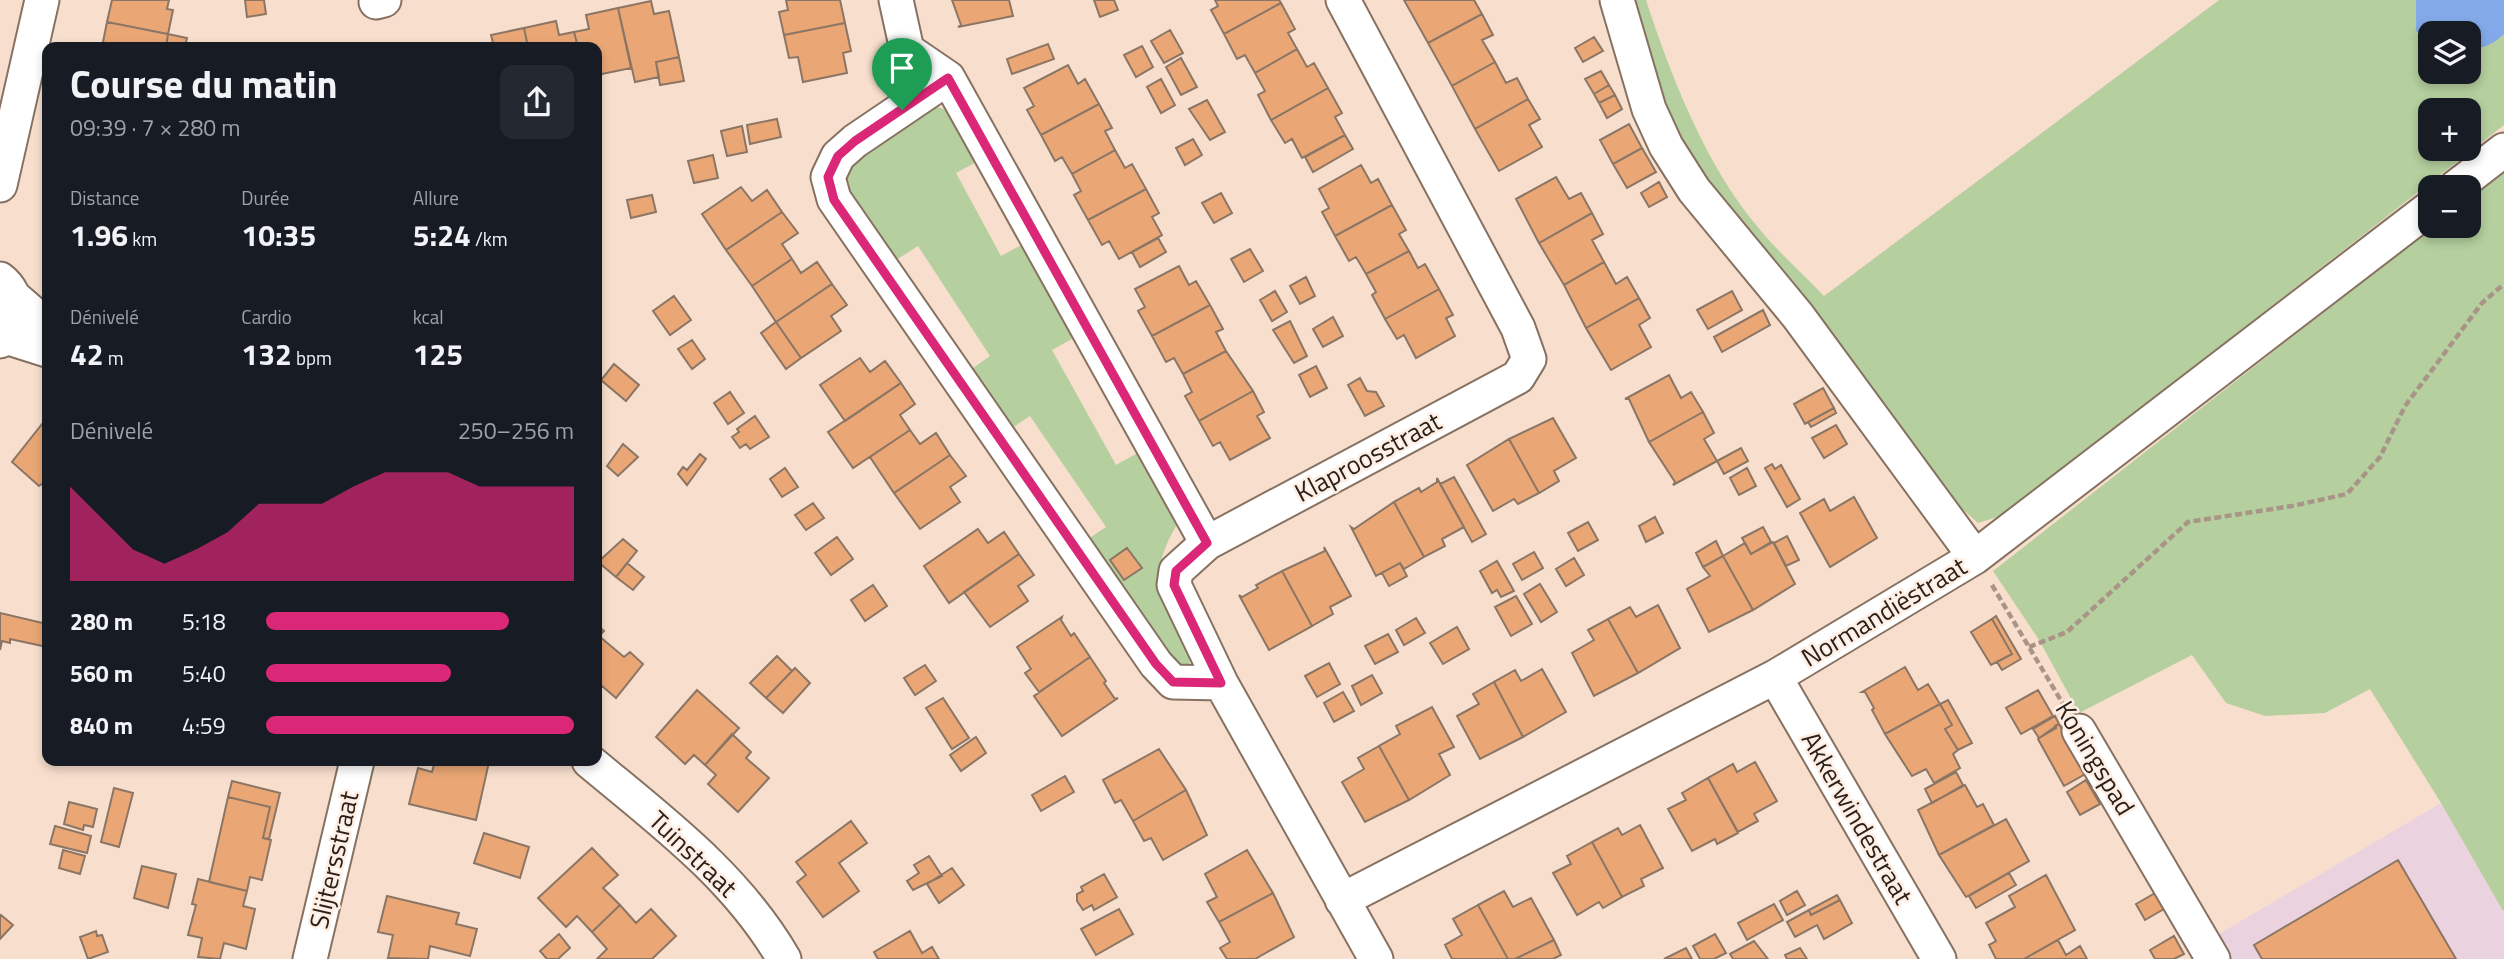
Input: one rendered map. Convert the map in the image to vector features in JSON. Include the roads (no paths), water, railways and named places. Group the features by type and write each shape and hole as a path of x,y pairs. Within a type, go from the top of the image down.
{"street":[{"path":"0,186 43,0"},
{"path":"896,0 907,50 948,78 1207,543"},
{"name":"Klaproosstraat","path":"1342,900 1221,683 1174,585 1176,571 1207,543 1518,377 1529,359 1518,328 1343,0"},
{"path":"1617,0 1649,109 1666,146 1694,190 1798,316 1975,557"},
{"path":"948,78 838,156 828,177 834,200 1156,664 1173,682 1221,683"},
{"path":"2472,175 2504,150"},
{"name":"Normandiëstraat","path":"1342,900 1775,677 1975,557 2418,217"},
{"path":"7,289 42,321"},
{"path":"7,289 17,312 3,339 42,349"},
{"name":"Akkerwindestraat","path":"1775,677 1939,959"},
{"name":"Koningspad","path":"2079,731 2213,959"},
{"name":"Slijtersstraat","path":"310,959 356,766"},
{"name":"Tuinstraat","path":"595,766 704,856 740,897 784,959"},
{"path":"1342,900 1376,959"}],"water":[{"path":"2416,0 2504,0 2504,34 2481,48 2481,21 2418,21 2418,32"}]}
